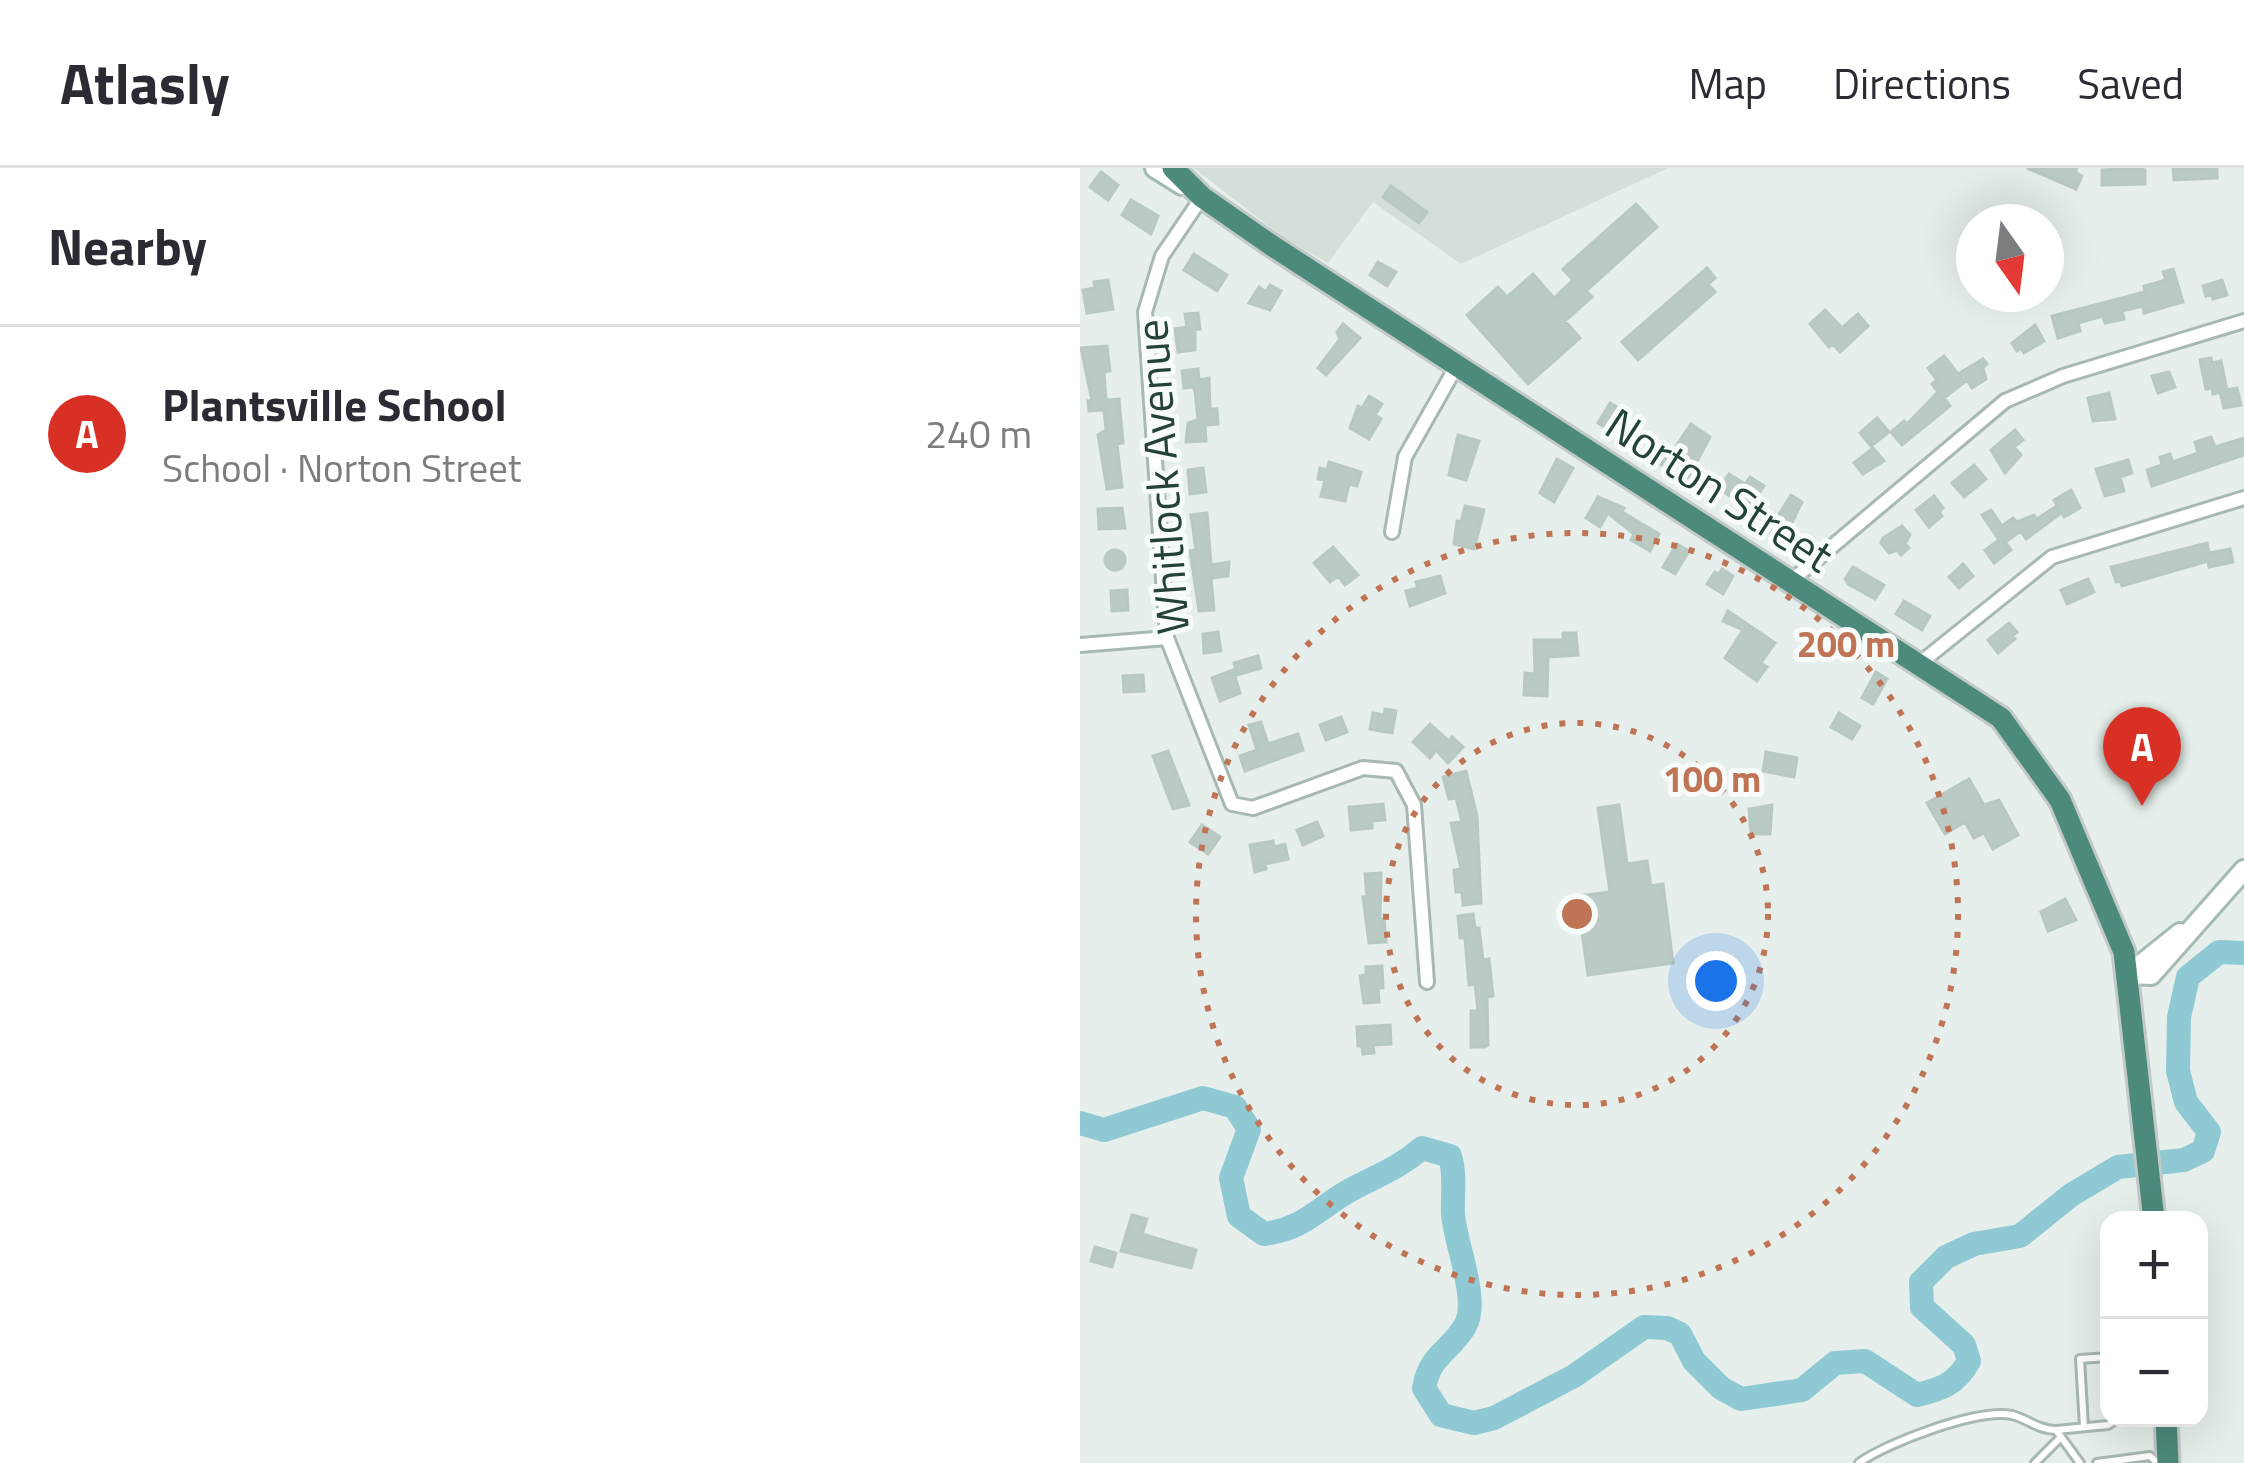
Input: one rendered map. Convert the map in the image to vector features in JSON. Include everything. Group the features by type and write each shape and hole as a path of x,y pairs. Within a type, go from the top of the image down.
{"highway":[{"path":"1173,168 1202,197"},
{"name":"Norton Street","path":"1202,197 1456,367 2001,718 2060,800 2124,952 2153,1211"},
{"path":"2164,1463 2166,1427"}],"main road":[{"name":"Norton Street","path":"1155,168 1202,197"},
{"path":"2129,974 2193,923 2244,870"}],"street":[{"name":"Whitlock Avenue","path":"1202,197 1162,256 1145,312 1167,638 1232,804 1253,808 1363,768 1396,771 1414,805 1427,982"},
{"path":"1791,581 2005,401 2063,376 2244,322"},
{"path":"1392,532 1405,458 1456,367"},
{"path":"1919,664 2052,557 2244,498"},
{"path":"1080,645 1167,638"}],"lane":[{"path":"2084,1426 2080,1359 2100,1358"},
{"path":"1858,1463 1907,1438 1956,1422 2010,1414 2058,1435 2080,1463"},
{"path":"2035,1463 2058,1435 2100,1425"},
{"path":"2097,1463 2150,1456 2164,1463"}],"shaded area":[{"path":"1194,168 1668,168 1461,264 1373,202 1328,263 1285,239"}],"building":[{"path":"2027,168 2077,168 2075,172 2082,176 2076,189"},
{"path":"2173,168 2217,168 2217,178 2174,180"},
{"path":"2102,170 2145,170 2145,184 2102,185"},
{"path":"1101,172 1118,185 1108,200 1090,187"},
{"path":"1391,186 1427,212 1419,223 1383,197"},
{"path":"1131,200 1158,216 1151,234 1122,215"},
{"path":"1636,204 1657,227 1586,291 1592,297 1565,321 1580,338 1528,384 1467,315 1498,287 1507,297 1533,274 1554,298 1573,280 1563,269"},
{"path":"1194,254 1227,275 1217,291 1184,270"},
{"path":"1378,262 1396,272 1387,286 1370,275"},
{"path":"1707,268 1715,278 1708,284 1715,292 1638,360 1622,342"},
{"path":"2173,269 2183,302 2144,313 2143,306 2122,311 2124,319 2105,323 2103,316 2078,323 2080,331 2058,338 2052,316 2145,292 2144,286 2166,280 2163,272"},
{"path":"1108,280 1113,309 1087,313 1083,290"},
{"path":"2222,280 2227,295 2206,296 2203,286"},
{"path":"1270,285 1281,291 1270,310 1249,303 1259,287 1266,292"},
{"path":"1825,310 1842,328 1858,314 1868,326 1840,352 1833,344 1829,347 1810,324"},
{"path":"1198,313 1195,350 1178,352 1175,329 1187,327 1185,314"},
{"path":"1343,324 1360,338 1326,375 1318,368 1340,339 1337,332"},
{"path":"2035,325 2044,341 2024,353 2021,348 2017,351 2012,343"},
{"path":"1107,346 1106,400 1119,399 1123,443 1117,444 1122,487 1107,489 1098,435 1106,430 1104,410 1089,411 1088,401 1092,401 1081,348"},
{"path":"1944,356 1958,374 1983,359 1986,379 1972,388 1967,380 1944,398 1950,406 1902,445 1891,432 1904,421 1907,424 1938,392 1932,384 1937,380 1928,368"},
{"path":"2211,358 2212,363 2221,361 2227,390 2237,388 2241,405 2224,408 2220,392 2206,389 2200,360"},
{"path":"1198,369 1199,380 1209,378 1210,409 1217,409 1218,424 1205,425 1206,441 1186,442 1188,423 1198,420 1195,391 1184,388 1182,371"},
{"path":"2169,372 2175,387 2158,393 2152,376"},
{"path":"2109,393 2115,419 2093,421 2088,398"},
{"path":"1369,396 1382,404 1375,415 1381,419 1369,439 1350,428 1358,406 1362,408"},
{"path":"1610,403 1624,411 1612,432 1598,423"},
{"path":"1877,418 1889,432 1871,446 1860,433"},
{"path":"1691,424 1710,437 1687,480 1658,463"},
{"path":"2015,430 2023,440 2014,447 2021,455 2005,473 1991,450"},
{"path":"1458,435 1479,441 1466,480 1449,475"},
{"path":"2211,437 2215,447 2244,438 2244,455 2152,486 2147,470 2162,465 2160,457 2170,454 2173,462 2198,453 2195,442"},
{"path":"1873,448 1884,461 1863,474 1854,463"},
{"path":"1557,459 1573,468 1554,502 1540,493"},
{"path":"2128,460 2132,473 2120,477 2124,491 2105,496 2096,469"},
{"path":"1329,462 1361,472 1357,486 1349,484 1345,501 1321,496 1325,480 1318,479 1320,468 1327,470"},
{"path":"1974,465 1986,479 1964,497 1952,483"},
{"path":"1203,468 1206,492 1190,494 1188,470"},
{"path":"1729,474 1745,484 1750,477 1764,486 1748,510 1719,488"},
{"path":"2071,490 2080,508 2064,517 2054,500"},
{"path":"1791,495 1802,502 1783,541 1768,532"},
{"path":"1934,496 1943,508 1942,516 1929,527 1916,510"},
{"path":"1598,497 1624,508 1622,512 1659,534 1650,551 1631,540 1634,534 1608,513 1600,527 1586,518"},
{"path":"1465,506 1484,510 1474,549 1454,544"},
{"path":"2055,507 2060,514 2026,539 2021,531 2005,542 2011,550 1994,563 1985,550 1999,540 1982,515 1991,510 2002,526 2013,518 2017,522 2034,515 2037,519"},
{"path":"1122,508 1125,528 1099,529 1098,509"},
{"path":"1207,513 1211,565 1229,562 1228,576 1211,578 1214,610 1199,611 1190,551 1196,550 1191,515"},
{"path":"1902,526 1910,535 1905,544 1909,548 1901,555 1897,550 1889,553 1881,543 1883,538"},
{"path":"2207,543 2209,553 2230,549 2233,562 2209,567 2208,561 2122,586 2116,582 2111,567"},
{"path":"1677,544 1689,551 1675,574 1663,567"},
{"path":"1333,547 1358,575 1345,585 1338,576 1330,582 1314,563"},
{"path":"1115,550 1125,560 1115,570 1105,560"},
{"path":"1963,564 1973,576 1959,588 1949,577"},
{"path":"1853,567 1884,585 1875,599 1848,584 1845,579"},
{"path":"1722,569 1733,576 1723,594 1707,584"},
{"path":"1440,576 1445,593 1410,606 1406,591 1418,588 1416,582"},
{"path":"2088,579 2094,592 2067,604 2061,590"},
{"path":"1127,590 1128,610 1112,611 1111,591"},
{"path":"1904,601 1930,616 1922,630 1896,614"},
{"path":"1728,611 1775,643 1761,663 1767,667 1757,681 1725,658 1743,630 1723,621"},
{"path":"2009,623 2017,632 2012,636 2015,639 1998,653 1988,640"},
{"path":"1218,632 1221,651 1204,653 1203,634"},
{"path":"1563,633 1576,633 1578,655 1548,657 1547,696 1524,695 1525,673 1535,674 1534,640 1563,640"},
{"path":"1258,656 1261,668 1237,675 1234,663"},
{"path":"1233,670 1240,693 1220,701 1212,678"},
{"path":"1876,672 1887,679 1873,704 1862,698"},
{"path":"1143,675 1144,691 1124,692 1123,676"},
{"path":"1385,709 1396,711 1392,733 1370,729 1373,713 1384,715"},
{"path":"1839,713 1860,726 1852,739 1831,727"},
{"path":"1341,717 1347,732 1326,740 1320,725"},
{"path":"1261,722 1268,744 1298,734 1303,750 1245,771 1240,756 1257,750 1249,725"},
{"path":"1430,724 1463,747 1448,763 1436,750 1430,758 1413,742"},
{"path":"1168,751 1189,805 1173,809 1153,756"},
{"path":"1766,752 1797,758 1794,777 1763,771"},
{"path":"1466,771 1477,816 1481,903 1463,905 1462,892 1456,892 1454,870 1461,869 1451,823 1462,822 1456,798 1449,799 1443,777"},
{"path":"1969,779 1984,805 1999,800 2018,835 1993,849 1984,833 1974,838 1965,822 1945,834 1927,803"},
{"path":"1383,804 1385,820 1372,821 1372,828 1351,830 1349,807"},
{"path":"1619,805 1627,864 1647,861 1651,886 1663,884 1673,963 1588,975 1577,896 1610,892 1598,808"},
{"path":"1772,805 1770,834 1751,834 1749,809"},
{"path":"1317,822 1323,836 1303,845 1297,830"},
{"path":"1202,825 1220,837 1208,854 1190,842"},
{"path":"1273,841 1274,847 1285,844 1288,859 1265,864 1266,869 1255,872 1250,845"},
{"path":"1381,873 1380,920 1384,919 1386,942 1369,943 1365,874"},
{"path":"2065,899 2076,920 2048,931 2041,912"},
{"path":"1473,914 1483,960 1489,959 1493,996 1487,997 1485,1047 1471,1047 1471,1011 1478,1011 1458,916"},
{"path":"1382,966 1379,1002 1364,1003 1360,976 1366,975 1366,967"},
{"path":"1390,1025 1391,1044 1373,1045 1374,1053 1363,1054 1357,1027"},
{"path":"1132,1215 1147,1219 1142,1234 1196,1250 1191,1268 1121,1251"},
{"path":"1095,1247 1116,1253 1112,1267 1091,1261"}],"waterway":[{"path":"1080,1123 1104,1130 1203,1098 1235,1107 1249,1129 1231,1178 1239,1216 1264,1234 1303,1221 1422,1148 1450,1156 1453,1214 1470,1302 1465,1326 1436,1360 1424,1388 1441,1415 1474,1423 1494,1418 1574,1376 1644,1327 1680,1334 1694,1361 1721,1388 1741,1399 1802,1390 1835,1363 1865,1361 1917,1395 1948,1384 1969,1361 1964,1345 1922,1307 1921,1282 1946,1257 1974,1244 2020,1236 2071,1195 2118,1167 2184,1160 2203,1151 2209,1132 2186,1102 2178,1071 2179,1017 2188,977 2219,952 2244,953"}],"place":[{"name":"Plantsville School","path":"2142,806"}]}
